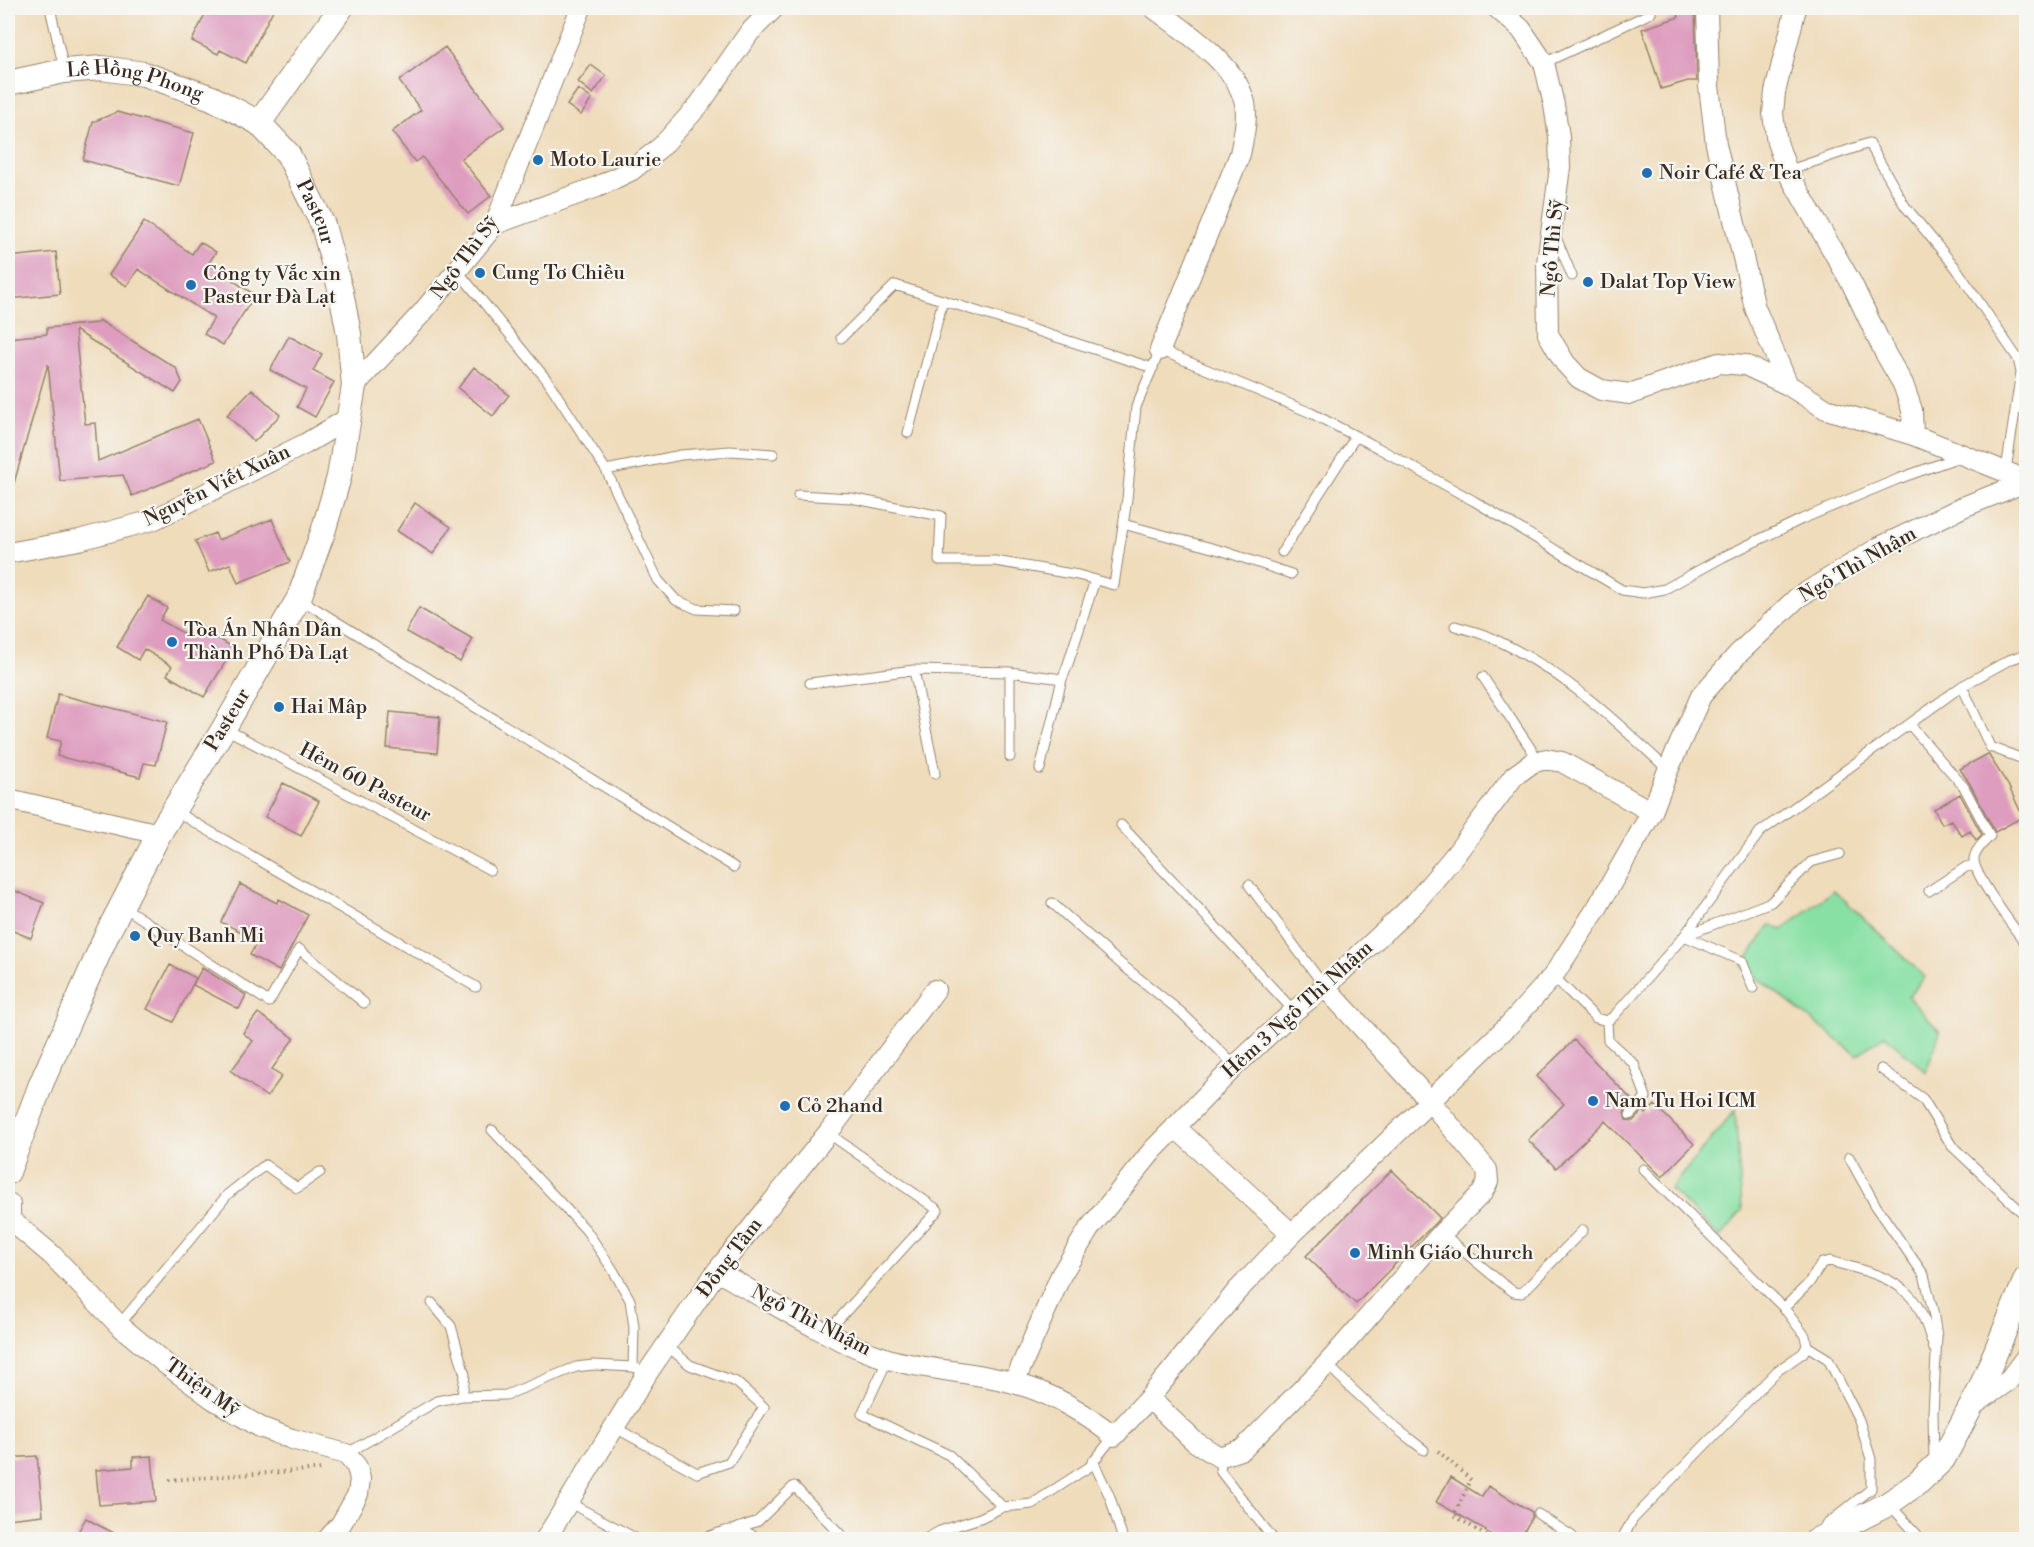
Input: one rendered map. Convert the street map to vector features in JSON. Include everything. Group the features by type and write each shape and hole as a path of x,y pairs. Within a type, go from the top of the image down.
{"street":[{"path":"259,123 341,8"},
{"name":"Ngô Thì Sỹ","path":"354,386 422,313 495,224 581,8"},
{"path":"495,224 597,187 632,170 662,146 699,105 749,33 774,8"},
{"path":"1154,8 1204,46 1231,74 1245,104 1246,124 1239,154 1157,359"},
{"name":"Ngô Thì Sỹ","path":"1497,8 1521,29 1544,63 1554,105 1560,147 1560,167 1547,263 1548,334 1565,363 1579,378 1601,390 1630,394 1719,363 1745,365 1788,385 1826,409 1913,435 2006,470 2026,481"},
{"path":"1707,8 1709,86 1716,144 1755,308 1788,385"},
{"path":"1796,8 1775,92 1773,114 1777,142 1787,171 1852,284 1885,353 1903,384 1912,410 1913,435"},
{"name":"Lê Hồng Phong","path":"8,84 64,71 102,68 144,74 212,98 259,123"},
{"name":"Pasteur","path":"8,1172 41,1084 122,906 159,834 224,728 299,598 323,532 339,477 354,386 349,334 341,292 322,225 288,154 259,123"},
{"name":"Nguyễn Viết Xuân","path":"8,553 79,540 153,520 305,444 349,418"},
{"name":"Ngô Thì Nhậm","path":"717,1271 858,1348 888,1359 925,1368 1014,1383 1063,1400 1089,1416 1114,1436 1149,1398 1237,1291 1429,1100 1510,1024 1553,976 1597,908 1652,812 1701,696 1738,654 1797,598 1878,548 1963,507 2026,481"},
{"path":"1539,761 1546,759 1562,762 1652,812"},
{"name":"Hẻm 3 Ngô Thì Nhậm","path":"1014,1383 1061,1275 1089,1229 1153,1150 1235,1066 1294,1011 1325,987 1414,904 1455,855 1514,776 1532,763 1539,761"},
{"path":"8,799 159,834"},
{"path":"1149,1398 1194,1441 1219,1458 1243,1449 1327,1364 1442,1233 1482,1193 1488,1182 1487,1170 1429,1100 1325,987"},
{"name":"Đồng Tâm","path":"545,1539 614,1427 640,1370 666,1345 717,1271 828,1133 935,990"},
{"path":"1175,1127 1292,1234"},
{"path":"8,1205 8,1218"},
{"name":"Thiện Mỹ","path":"8,1218 52,1255 119,1325 213,1399 260,1426 351,1460"},
{"path":"1819,1538 1888,1504 1919,1482 1943,1459 1972,1406 2026,1279"},
{"path":"1972,1406 2008,1381 2026,1357"},
{"path":"327,1539 341,1524 358,1494 360,1479 351,1460"}],"lane":[{"path":"51,8 64,71"},
{"path":"1544,63 1651,13"},
{"path":"1787,171 1869,143 1905,206 1956,267 2018,359 2021,372 2006,470"},
{"path":"1552,227 1572,276"},
{"path":"457,270 547,380 606,470 658,580 676,600 698,609 735,611"},
{"path":"841,338 895,285 1157,359 1311,413 1474,501 1622,590 1643,593 1665,589 1723,557 1802,519 1898,479 1964,455"},
{"path":"908,433 943,300"},
{"path":"798,495 851,498 941,516 939,561 995,561 1066,573 1114,585 1136,407 1157,359"},
{"path":"1282,552 1356,436"},
{"path":"606,470 681,455 730,451 773,454"},
{"path":"1123,524 1223,551 1291,574"},
{"path":"1040,769 1062,679 1095,580"},
{"path":"299,598 734,867"},
{"path":"1455,626 1493,639 1571,684 1668,770"},
{"path":"1553,976 1596,1018 1606,1021 1614,1016 1684,936 1760,832 1962,686 2026,654"},
{"path":"810,683 914,670 1010,672 1062,679"},
{"path":"914,670 935,774"},
{"path":"1010,672 1010,757"},
{"path":"1483,678 1539,761"},
{"path":"1962,686 1990,747 2026,760"},
{"path":"1910,725 1964,787 1990,836 1974,857 1975,865 1984,885 2026,944"},
{"name":"Hẻm 60 Pasteur","path":"224,728 490,870"},
{"path":"173,810 476,987"},
{"path":"1121,825 1294,1011"},
{"path":"1684,936 1771,902 1811,862 1840,854"},
{"path":"1929,891 1966,867 1975,865"},
{"path":"1249,885 1325,987"},
{"path":"1052,903 1182,1014 1235,1066"},
{"path":"122,906 269,1002 299,950 364,1002"},
{"path":"1684,936 1742,961 1753,988"},
{"path":"1606,1021 1608,1040 1634,1064 1646,1097 1630,1115"},
{"path":"1881,1069 1923,1099 1952,1146 2026,1216"},
{"path":"351,1460 437,1401 462,1396 506,1395 576,1367 593,1365 640,1370 630,1300 613,1270 586,1230 492,1130"},
{"path":"827,1332 938,1210 828,1133"},
{"path":"1849,1158 1876,1206 1924,1275 1937,1337 1933,1413 1935,1468"},
{"path":"119,1325 228,1194 265,1165 297,1188 320,1172"},
{"path":"1621,1539 1633,1519 1777,1371 1803,1353 1807,1346 1805,1336 1784,1308 1643,1168"},
{"path":"1442,1233 1504,1285 1514,1292 1522,1293 1582,1230"},
{"path":"1784,1308 1809,1283 1822,1263 1830,1261 1858,1269 1892,1282 1912,1298 1937,1358"},
{"path":"432,1303 451,1326 465,1376 462,1396"},
{"path":"614,1427 697,1473 729,1462 764,1407 736,1382 690,1365 666,1345"},
{"path":"1807,1346 1828,1359 1859,1420 1871,1458 1871,1489 1826,1524 1819,1538"},
{"path":"888,1359 862,1414 949,1455 1003,1507"},
{"path":"1327,1364 1394,1428 1424,1450"},
{"path":"923,1539 1003,1507 1032,1504 1089,1467 1114,1436"},
{"path":"1219,1458 1221,1472 1275,1539"},
{"path":"1094,1461 1110,1497 1123,1539"},
{"path":"700,1539 758,1521 794,1486 846,1539"},
{"path":"568,1502 639,1539"},
{"path":"1888,1504 1922,1539"},
{"path":"1538,1514 1572,1536 1573,1539"},
{"path":"738,1528 759,1539"}],"path":[{"path":"1436,1449 1471,1480 1454,1515 1492,1539"},
{"path":"169,1480 351,1460"}],"green space":[{"path":"1834,890 1925,977 1908,997 1940,1032 1926,1072 1885,1035 1857,1055 1742,966 1770,925 1782,930"},
{"path":"1735,1110 1742,1211 1720,1237 1670,1189"}],"building":[{"path":"208,8 274,8 246,63 220,50 218,54 192,41"},
{"path":"1677,8 1695,8 1697,81 1688,81 1661,89 1642,29 1679,17"},
{"path":"445,47 504,127 461,159 491,196 468,214 422,157 415,162 392,132 421,110 399,81"},
{"path":"591,65 606,76 593,94 578,82"},
{"path":"578,89 592,99 581,115 567,105"},
{"path":"117,112 194,133 179,186 83,160 93,122"},
{"name":"Công ty Vắc xin Pasteur Đà Lạt","path":"144,222 192,254 200,242 216,252 208,264 255,295 223,345 204,334 214,318 138,269 127,286 109,275"},
{"path":"56,252 60,294 8,299 8,257"},
{"path":"99,320 176,368 182,382 175,393 75,330 85,424 95,423 98,461 198,419 216,461 132,496 123,475 60,481 48,364 12,490 8,489 8,338 47,334 47,328 97,323"},
{"path":"289,336 322,354 313,371 334,382 315,417 297,407 306,389 270,370"},
{"path":"474,367 509,395 493,416 458,388"},
{"path":"252,389 280,415 254,442 227,415"},
{"path":"415,503 451,527 433,554 397,531"},
{"path":"272,519 290,562 238,583 230,564 209,572 195,541 215,533 218,540"},
{"name":"Tòa Án Nhân Dân Thành Phố Đà Lạt","path":"148,596 167,608 160,620 190,637 197,626 234,648 204,697 167,675 172,666 144,649 138,660 117,647"},
{"path":"419,608 473,639 460,662 406,632"},
{"path":"58,694 167,722 156,765 144,763 140,777 57,756 61,741 47,738"},
{"path":"390,712 440,717 437,753 387,748"},
{"path":"1988,754 2008,785 2023,817 1995,832 1960,769"},
{"path":"283,783 319,801 301,836 265,817"},
{"path":"1960,794 1982,835 1976,840 1970,831 1962,836 1951,820 1942,824 1934,809"},
{"path":"240,884 277,903 279,899 308,915 279,971 250,955 258,940 221,922"},
{"path":"8,888 44,903 31,938 8,929"},
{"path":"170,965 196,978 173,1022 147,1009"},
{"path":"202,968 246,995 239,1009 193,985"},
{"path":"258,1013 294,1038 272,1069 282,1076 267,1097 231,1071 253,1041 243,1033"},
{"name":"Nam Tu Hoi ICM","path":"1574,1040 1633,1101 1624,1113 1626,1120 1633,1121 1643,1111 1646,1114 1655,1105 1694,1144 1662,1177 1605,1121 1556,1168 1528,1140 1564,1104 1537,1076"},
{"path":"1392,1170 1440,1218 1356,1304 1306,1256"},
{"path":"37,1456 43,1515 8,1519 8,1458"},
{"path":"152,1456 156,1501 99,1505 96,1470 133,1467 133,1457"},
{"path":"1451,1477 1482,1497 1488,1486 1532,1512 1532,1517 1520,1539 1499,1539 1436,1502"},
{"path":"86,1518 96,1524 126,1539 74,1539"}],"place":[{"name":"Moto Laurie","path":"538,160"},
{"name":"Noir Café & Tea","path":"1647,173"},
{"name":"Cung Tơ Chiều","path":"480,273"},
{"name":"Dalat Top View","path":"1588,282"},
{"name":"Công ty Vắc xin Pasteur Đà Lạt","path":"191,285"},
{"name":"Tòa Án Nhân Dân Thành Phố Đà Lạt","path":"172,642"},
{"name":"Hai Mâp","path":"279,707"},
{"name":"Quy Banh Mi","path":"135,936"},
{"name":"Nam Tu Hoi ICM","path":"1593,1101"},
{"name":"Cỏ 2hand","path":"785,1106"},
{"name":"Minh Giáo Church","path":"1355,1253"}]}
